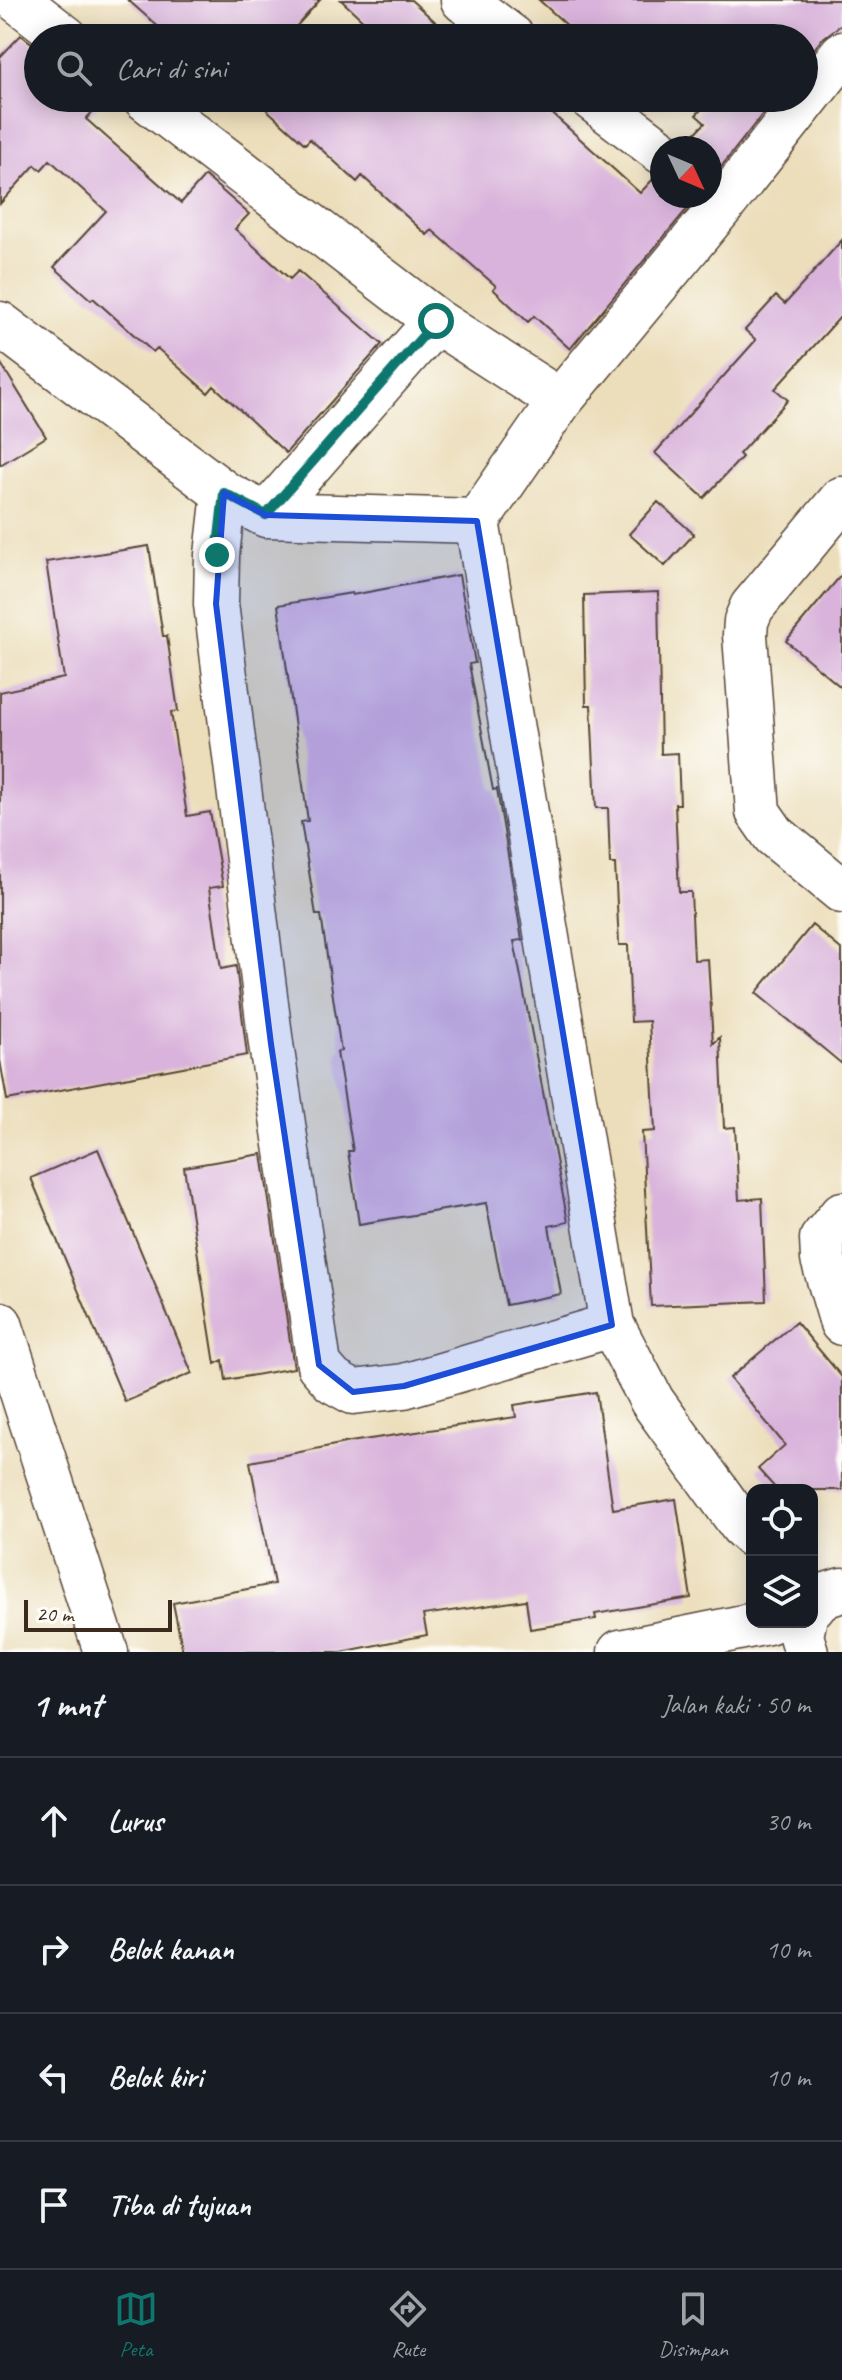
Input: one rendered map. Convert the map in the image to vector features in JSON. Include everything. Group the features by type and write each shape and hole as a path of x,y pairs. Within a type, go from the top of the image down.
{"street":[{"path":"17,0 48,24"},
{"path":"463,0 495,24"},
{"path":"818,81 842,54"},
{"path":"163,112 436,321 560,401"},
{"path":"609,112 650,143"},
{"path":"722,190 791,112"},
{"path":"708,208 560,401 477,521 612,1325 652,1401 746,1530"},
{"path":"266,515 436,321"},
{"path":"0,324 224,493 266,515 477,521"},
{"path":"224,493 217,555 216,604 271,1044 319,1365 333,1381 353,1392 404,1386 612,1325"},
{"path":"839,507 752,607 746,621 745,635 758,812 774,835 842,891"},
{"path":"842,1214 822,1239 823,1259 842,1323"},
{"path":"0,1324 106,1652"},
{"path":"620,1652 746,1626"},
{"path":"805,1628 801,1636 806,1652"}],"highlighted area":[{"path":"224,493 266,515 477,521 612,1325 404,1386 353,1392 319,1365 271,1044 216,604"}],"building":[{"path":"128,0 320,0 299,24 155,24"},
{"path":"341,0 411,0 438,24 367,24"},
{"path":"539,0 842,0 842,24 818,44 818,24 566,24"},
{"path":"21,35 24,37 24,112 92,112 86,119 181,203 205,176 249,214 235,229 290,279 298,271 382,344 286,453 214,386 208,393 157,348 153,352 54,267 106,211 50,160 41,170 35,165 0,204 0,57"},
{"path":"269,112 550,112 640,193 650,182 650,208 688,208 570,349 534,316 528,322 493,289 496,286 432,230 427,235 362,176 357,182 310,139 305,144"},
{"path":"699,112 764,112 722,166 722,136 693,136 705,123 696,115"},
{"path":"842,240 842,315 775,389 788,400 704,498 655,453 756,340 745,330 776,296 785,304"},
{"path":"0,362 46,437 0,465"},
{"path":"658,502 694,534 665,566 629,534"},
{"path":"149,546 178,711 171,712 187,816 210,812 223,886 209,888 221,969 236,966 247,1055 7,1100 0,1060 0,692 64,678 46,562"},
{"path":"842,574 842,688 786,641"},
{"path":"459,575 475,663 469,664 493,790 497,789 522,940 514,941 568,1222 549,1226 561,1294 506,1305 486,1203 359,1224 348,1151 353,1151 337,1052 341,1051 321,915 316,915 301,822 308,821 278,605"},
{"path":"658,592 661,754 678,753 680,804 675,804 679,892 691,892 694,960 708,959 713,1044 720,1037 724,1128 735,1127 739,1200 762,1198 766,1301 651,1306 642,1132 655,1131 649,1021 631,1022 628,945 619,945 615,864 610,864 608,808 596,808 591,705 586,705 584,595"},
{"path":"812,925 842,950 842,1064 756,993"},
{"path":"98,1149 192,1373 125,1402 31,1178"},
{"path":"262,1154 294,1368 226,1380 223,1360 215,1364 184,1167"},
{"path":"796,1322 842,1377 842,1490 818,1490 818,1484 772,1484 758,1469 785,1445 730,1378"},
{"path":"596,1392 613,1509 676,1499 691,1598 595,1614 596,1619 530,1629 526,1600 423,1615 427,1635 341,1652 183,1652 173,1603 274,1584 250,1462 350,1442 516,1417 514,1405"}],"route":[{"path":"217,555 224,493 266,515 436,321"}]}
